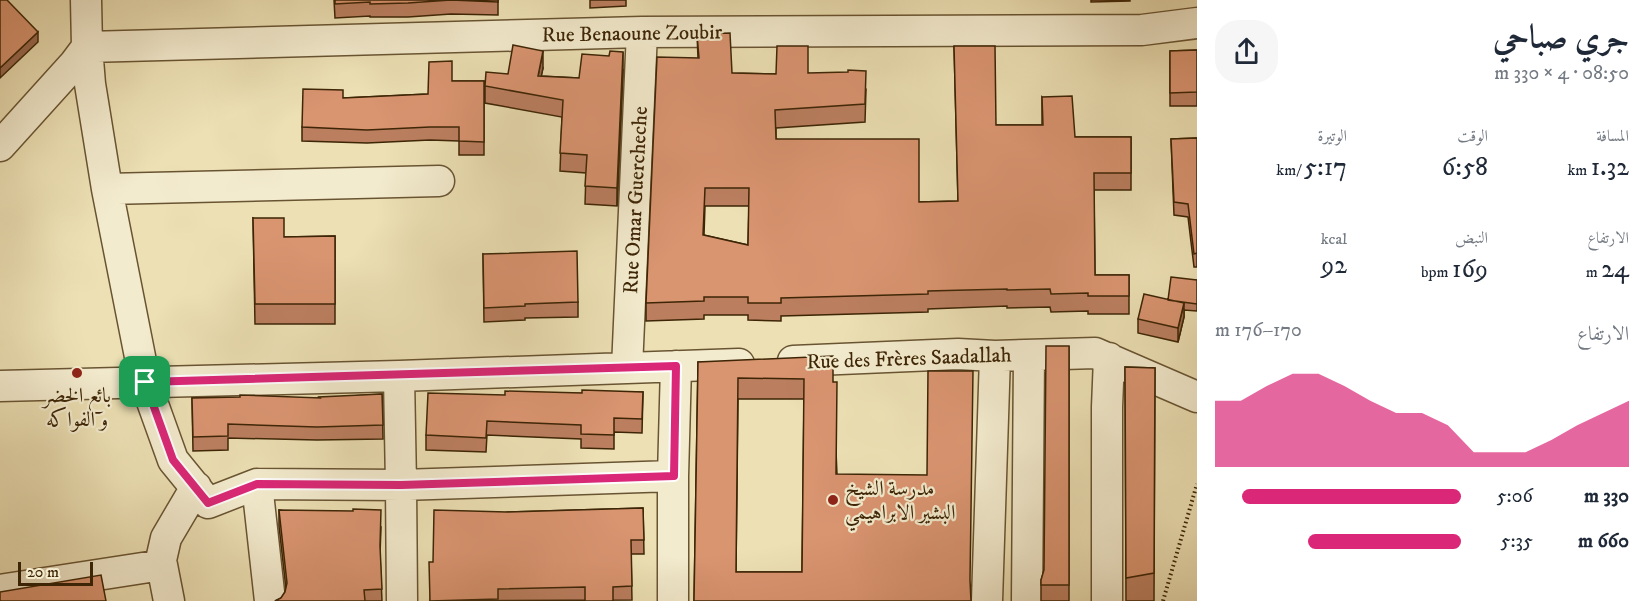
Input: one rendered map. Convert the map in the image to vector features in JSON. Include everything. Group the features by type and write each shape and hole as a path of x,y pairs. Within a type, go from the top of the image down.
{"street":[{"path":"86,0 81,55 90,84 107,189 145,382 173,460 208,503 257,484 401,485 674,476"},
{"name":"Rue Benaoune Zoubir","path":"81,55 642,32 1142,30 1197,23"},
{"name":"Rue Omar Guercheche","path":"627,368 642,32"},
{"path":"4,135 81,55"},
{"path":"107,189 439,181"},
{"name":"Rue des Frères Saadallah","path":"0,386 399,376 958,354 995,356 1095,352 1197,397"},
{"path":"1027,601 1029,355"},
{"path":"987,601 995,356"},
{"path":"1107,601 1109,358"},
{"path":"673,601 676,366"},
{"path":"399,376 402,601"},
{"path":"257,484 270,601"},
{"path":"169,601 161,560 166,538 196,487"},
{"path":"0,590 162,565"}],"path":[{"path":"1163,601 1197,484"}],"building":[{"path":"0,0 7,0 38,32 0,68"},
{"path":"335,0 451,0 335,4"},
{"path":"451,0 498,0 498,2"},
{"path":"730,33 732,73 776,74 777,46 808,46 808,73 866,71 865,104 775,110 776,139 919,139 919,202 958,201 954,46 995,46 996,125 1043,125 1042,97 1072,96 1075,137 1131,137 1131,173 1094,173 1095,275 1129,275 1129,296 1088,296 1088,293 1051,294 1050,289 1007,289 928,291 928,294 781,298 781,303 748,303 748,297 704,297 704,301 646,303 657,57 699,58 697,34","holes":["705,188 749,188 748,245 703,235"]},
{"path":"513,45 543,51 538,76 579,78 582,54 609,56 610,51 623,52 617,188 585,186 587,155 560,153 563,100 485,86 486,72 508,74"},
{"path":"1197,50 1197,92 1170,93 1170,51"},
{"path":"452,61 452,81 484,81 484,142 459,141 459,127 367,130 302,127 303,89 343,90 343,98 428,94 429,62"},
{"path":"1197,138 1197,253 1194,254 1188,204 1174,202 1171,139"},
{"path":"253,218 284,218 284,237 335,236 335,304 255,304"},
{"path":"577,251 578,302 484,308 483,254"},
{"path":"1171,277 1197,280 1197,304 1168,300"},
{"path":"1144,294 1184,303 1178,328 1138,319"},
{"path":"1046,346 1069,346 1069,585 1041,585 1044,570"},
{"name":"مدرسة الشيخ البشير الابراهيمي","path":"833,356 833,382 837,382 836,474 927,475 928,371 973,371 971,601 694,601 698,362","holes":["738,378 804,379 802,572 736,572"]},
{"path":"1125,367 1155,368 1154,573 1126,578"},
{"path":"582,390 643,392 642,419 614,418 614,435 581,434 581,425 487,421 486,438 426,435 428,393 505,395 505,391 582,393"},
{"path":"382,394 383,425 317,427 228,424 228,436 193,437 192,398 240,397 240,395 320,398"},
{"path":"643,508 644,540 631,540 632,586 613,587 613,601 585,601 585,587 498,589 498,599 430,601 429,562 433,562 434,510 507,512"},
{"path":"353,509 381,510 382,589 364,590 365,601 275,601 285,592 287,583 279,510 353,511"},
{"path":"101,575 106,601 0,601 0,592"}],"place":[{"name":"بائع الخضر و الفواكه","path":"77,373"},
{"name":"مدرسة الشيخ البشير الابراهيمي","path":"833,500"}],"route":[{"path":"676,366 674,476 401,485 257,484 208,503 173,460 145,382 676,366"}]}
